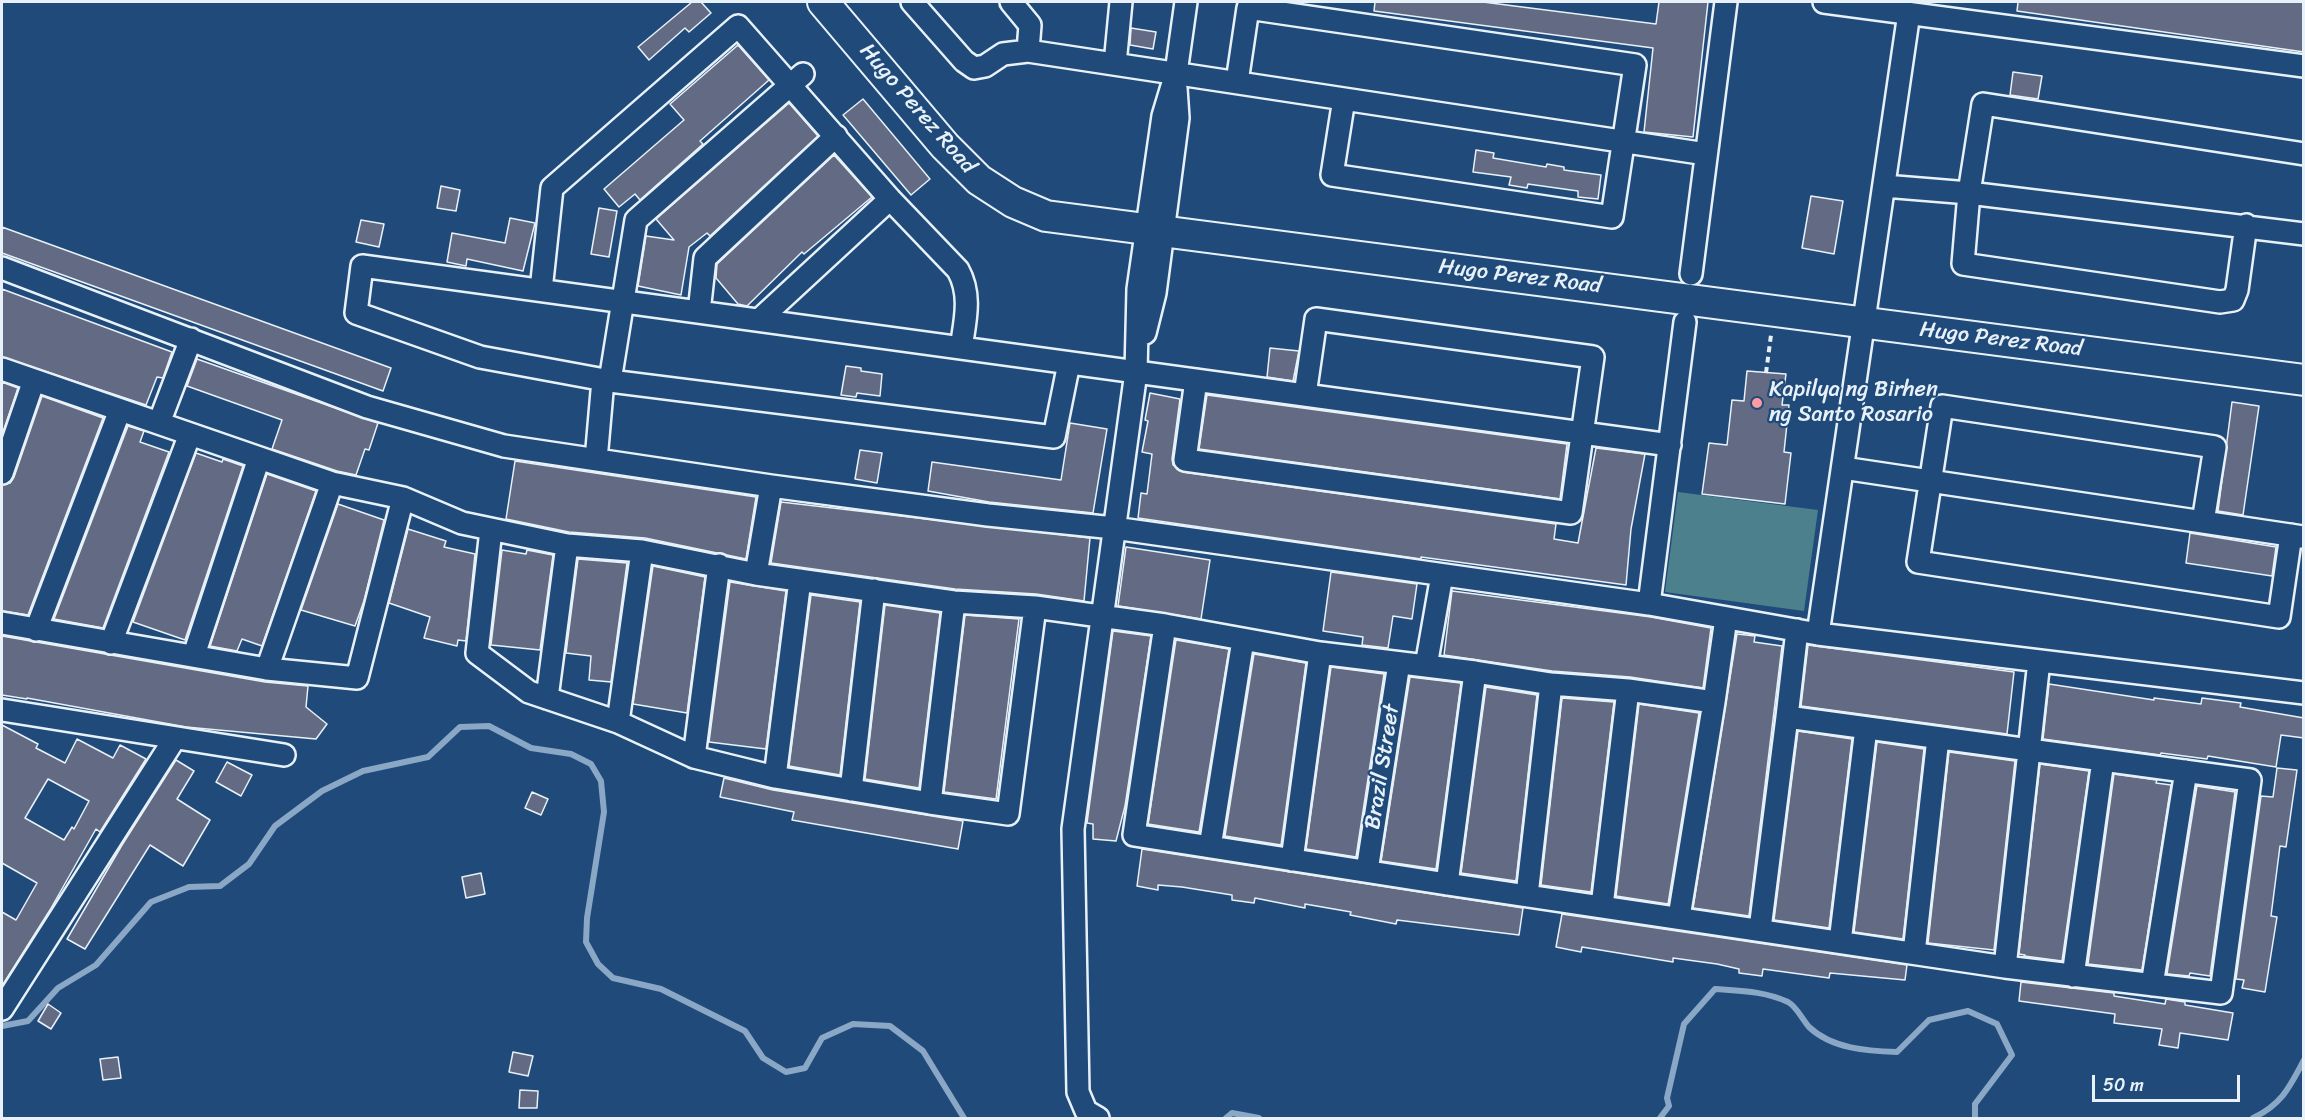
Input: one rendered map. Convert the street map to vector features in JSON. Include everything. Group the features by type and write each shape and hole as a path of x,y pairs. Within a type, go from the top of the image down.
{"street":[{"name":"Hugo Perez Road","path":"824,2 945,146 979,180 1013,202 1046,216 2304,380"},
{"path":"912,2 964,61 974,68 985,66 1003,54 1028,51 1706,154"},
{"path":"1011,2 1029,25 1028,51"},
{"path":"1098,1119 1086,1111 1078,1092 1073,828 1136,372 1155,293 1155,230 1178,118 1176,73 1186,2"},
{"path":"1691,274 1726,2"},
{"path":"1837,2 2304,66"},
{"path":"1115,64 1119,3"},
{"path":"1237,82 1248,8 1635,65 1612,216 1332,175 1344,99"},
{"path":"1818,634 1909,13"},
{"path":"541,290 552,188 738,26 796,79 836,136 890,199 958,270 968,299 962,348"},
{"path":"596,459 606,381 623,301 636,220 796,79"},
{"path":"2246,225 2237,290 2233,300 2220,302 1963,264 1969,193 1983,104 2304,154"},
{"path":"699,312 705,258 836,136"},
{"path":"1884,186 1969,193 2246,225 2304,234"},
{"path":"759,320 890,199"},
{"path":"1069,363 1054,437 606,381 480,357 356,313 362,266 1670,445"},
{"path":"2,268 367,407 504,446 771,486 988,515 1114,528 1649,604 1818,634 2304,693"},
{"path":"1196,380 1185,460 1571,513 1593,357 1316,319 1305,395"},
{"path":"1649,604 1685,322"},
{"path":"159,423 191,339"},
{"path":"2,369 332,483 403,498 462,523 567,545 642,551 756,574 954,602 1035,607 1164,625 1320,653 1551,684 1628,690 1714,702"},
{"path":"2,473 34,380"},
{"path":"1843,468 1930,481 2203,522 2297,536 2279,616 1918,562 1930,481 1942,406 2215,447 2203,522"},
{"path":"36,630 120,410"},
{"path":"111,643 190,434"},
{"path":"194,656 259,458"},
{"path":"267,669 332,483"},
{"path":"756,574 771,486"},
{"path":"2,623 267,669 357,678 403,498"},
{"path":"491,530 477,653 529,692 618,722 694,757 775,777 930,803 1008,813 1035,607"},
{"path":"547,698 567,545"},
{"path":"618,722 642,551"},
{"path":"694,757 719,565"},
{"path":"1426,666 1442,575"},
{"path":"775,777 800,580"},
{"path":"851,790 874,590"},
{"path":"930,803 954,602"},
{"path":"1679,917 1726,618"},
{"path":"1164,625 1134,835 2005,967 2221,993 2250,780 1787,717"},
{"path":"1760,929 1797,630"},
{"path":"1210,847 1243,640"},
{"path":"1292,860 1320,653"},
{"path":"2005,967 2039,661"},
{"name":"Brazil Street","path":"1367,871 1399,663"},
{"path":"1447,884 1475,672"},
{"path":"1527,895 1551,684"},
{"path":"1602,906 1628,690"},
{"path":"2,710 284,754"},
{"path":"1840,942 1866,728"},
{"path":"5,995 175,738"},
{"path":"1914,953 1938,738"},
{"path":"2073,975 2103,760"},
{"path":"2152,985 2186,771"}],"path":[{"path":"1766,373 1774,310"}],"green space":[{"path":"1678,492 1818,510 1804,611 1665,592"}],"building":[{"path":"692,2 701,2 711,13 689,32 685,28 649,60 638,47"},
{"path":"1375,2 1483,2 1656,24 1659,2 1708,2 1693,137 1644,132 1653,48 1374,11"},
{"path":"2018,2 2304,2 2304,52 2017,11"},
{"path":"1131,28 1156,32 1153,49 1130,45"},
{"path":"738,45 769,80 700,141 703,144 640,200 635,194 619,207 604,189 684,120 670,104"},
{"path":"2013,72 2042,76 2038,99 2010,95"},
{"path":"863,99 930,179 911,195 843,115"},
{"path":"789,103 818,136 710,236 707,233 689,247 681,295 638,286 646,236 674,240 656,219"},
{"path":"1476,150 1494,153 1493,158 1546,167 1547,164 1564,167 1564,170 1601,175 1598,199 1578,197 1578,191 1528,184 1527,188 1509,185 1511,177 1473,172"},
{"path":"834,155 872,197 804,254 802,252 747,306 738,304 716,278 717,264"},
{"path":"441,186 460,190 456,211 437,208"},
{"path":"1811,196 1843,201 1834,254 1802,248"},
{"path":"599,208 617,211 609,257 591,254"},
{"path":"510,218 535,223 523,271 467,259 466,266 447,262 452,233 505,243"},
{"path":"361,220 384,224 379,247 356,242"},
{"path":"2,227 391,368 383,391 2,253"},
{"path":"2,289 172,352 163,378 157,377 146,405 2,357"},
{"path":"1270,348 1299,351 1293,381 1267,377"},
{"path":"197,359 378,423 369,450 365,449 356,475 272,449 282,420 187,386"},
{"path":"846,366 882,374 880,396 857,393 856,397 841,395"},
{"path":"1747,371 1786,374 1782,405 1789,405 1784,452 1791,453 1785,504 1702,494 1709,443 1727,445 1732,400 1744,401"},
{"path":"2,382 18,388 2,435"},
{"path":"1150,393 1180,399 1172,459 1173,465 1183,472 1556,524 1554,539 1578,543 1596,448 1645,454 1631,529 1626,585 1421,557 1421,559 1138,518 1141,493 1147,494 1152,454 1142,452"},
{"path":"1207,395 1567,444 1560,499 1199,449"},
{"path":"42,396 103,418 28,615 2,611 2,485 10,483 14,477"},
{"path":"2232,402 2259,406 2243,515 2218,511"},
{"path":"1070,423 1107,429 1093,513 989,502 928,491 932,462 1061,480"},
{"path":"128,426 144,431 140,442 169,452 103,628 54,619"},
{"path":"860,450 882,453 877,483 855,479"},
{"path":"196,453 243,466 185,640 133,622"},
{"path":"515,461 756,497 746,559 645,538 569,532 506,519"},
{"path":"267,474 316,491 262,646 242,639 237,651 210,646"},
{"path":"781,502 1090,538 1084,601 1036,594 955,589 771,563"},
{"path":"338,504 384,520 364,601 355,626 301,610"},
{"path":"408,529 446,541 444,547 475,554 466,641 458,640 457,646 424,638 430,617 389,603"},
{"path":"2190,533 2276,547 2272,576 2186,563"},
{"path":"1126,547 1210,560 1201,619 1118,606"},
{"path":"502,550 526,554 527,550 553,555 540,650 491,645"},
{"path":"578,559 627,563 611,682 589,680 591,656 566,653"},
{"path":"653,566 705,577 687,713 633,704"},
{"path":"1331,572 1417,584 1412,619 1393,616 1388,648 1362,645 1363,637 1323,631"},
{"path":"730,582 786,591 766,749 709,742"},
{"path":"1452,591 1651,617 1711,628 1703,688 1630,677 1552,671 1444,655"},
{"path":"811,595 860,602 840,775 789,766"},
{"path":"885,605 940,613 919,788 865,779"},
{"path":"965,615 1019,619 996,799 944,792"},
{"path":"1113,631 1151,636 1125,806 1116,841 1093,839 1093,824 1087,823"},
{"path":"1737,634 1755,636 1754,642 1782,646 1749,916 1693,908"},
{"path":"2,636 265,682 308,686 306,707 327,724 316,739 186,727 2,695"},
{"path":"1176,640 1229,649 1199,832 1148,824"},
{"path":"1808,645 2014,672 2007,734 1801,706"},
{"path":"1254,654 1306,663 1281,845 1225,836"},
{"path":"1331,667 1384,674 1356,857 1306,849"},
{"path":"1410,677 1461,683 1436,869 1381,861"},
{"path":"2049,684 2154,700 2154,698 2201,704 2202,698 2241,703 2240,707 2304,718 2304,738 2281,735 2276,767 2208,756 2207,759 2161,753 2160,755 2043,739"},
{"path":"1486,687 1537,695 1516,881 1461,873"},
{"path":"1562,698 1614,702 1591,892 1541,885"},
{"path":"1639,704 1699,713 1668,904 1616,896"},
{"path":"2,725 38,744 36,748 65,763 77,739 113,758 120,745 146,759 100,832 96,829 50,910 2,986 2,912 16,920 37,883 2,863","holes":["48,779 89,801 74,829 72,827 64,840 25,818"]},
{"path":"1798,731 1852,739 1829,928 1774,920"},
{"path":"1877,742 1924,749 1903,939 1854,932"},
{"path":"1949,752 2015,761 1994,950 1928,943"},
{"path":"176,760 194,771 177,799 210,820 183,866 150,845 85,949 67,939 122,845"},
{"path":"227,762 252,775 241,796 216,782"},
{"path":"2040,764 2089,771 2062,961 2019,954"},
{"path":"2277,768 2297,770 2286,847 2280,846 2271,916 2277,917 2265,992 2242,988 2244,980 2236,979 2261,796 2273,797"},
{"path":"2114,774 2157,780 2156,783 2171,785 2142,970 2088,964"},
{"path":"724,778 773,790 963,821 958,849 792,820 794,812 720,797"},
{"path":"2197,786 2235,792 2210,976 2190,973 2189,976 2167,974"},
{"path":"532,792 548,799 541,815 525,808"},
{"path":"1142,849 1523,908 1519,935 1397,920 1396,924 1350,915 1351,912 1305,904 1305,908 1255,898 1254,903 1232,900 1232,895 1182,887 1158,885 1158,890 1137,886"},
{"path":"481,873 485,894 466,898 462,877"},
{"path":"1562,914 1907,965 1905,980 1830,973 1829,978 1763,969 1762,976 1739,973 1739,969 1717,964 1673,958 1673,962 1582,947 1581,952 1556,947"},
{"path":"2021,982 2114,993 2114,996 2165,1004 2166,999 2185,1002 2185,1005 2233,1013 2228,1040 2180,1033 2178,1048 2159,1045 2162,1029 2114,1023 2115,1014 2019,1001"},
{"path":"48,1004 61,1013 51,1029 38,1021"},
{"path":"513,1052 533,1056 528,1076 509,1072"},
{"path":"118,1057 121,1078 103,1080 100,1059"},
{"path":"520,1090 538,1091 537,1108 519,1108"}],"waterway":[{"path":"2,1026 28,1021 58,988 96,965 151,902 189,887 220,886 249,864 275,826 322,791 363,771 428,757 460,727 489,726 531,748 571,754 591,764 601,781 604,812 587,918 586,942 598,964 613,978 661,989 745,1031 763,1058 786,1072 805,1068 822,1038 853,1024 890,1026 923,1051 964,1118"},
{"path":"1660,1118 1669,1106 1667,1098 1684,1024 1715,989 1743,991 1779,998 1791,1004 1809,1027 1818,1034 1839,1044 1862,1049 1897,1052 1929,1020 1968,1011 1997,1024 2012,1055 1975,1104 1975,1118"},
{"path":"2253,1118 2278,1101 2304,1060"},
{"path":"1226,1118 1232,1113 1259,1118"}],"place":[{"name":"Kapilya ng Birhen ng Santo Rosario","path":"1757,403"}]}
